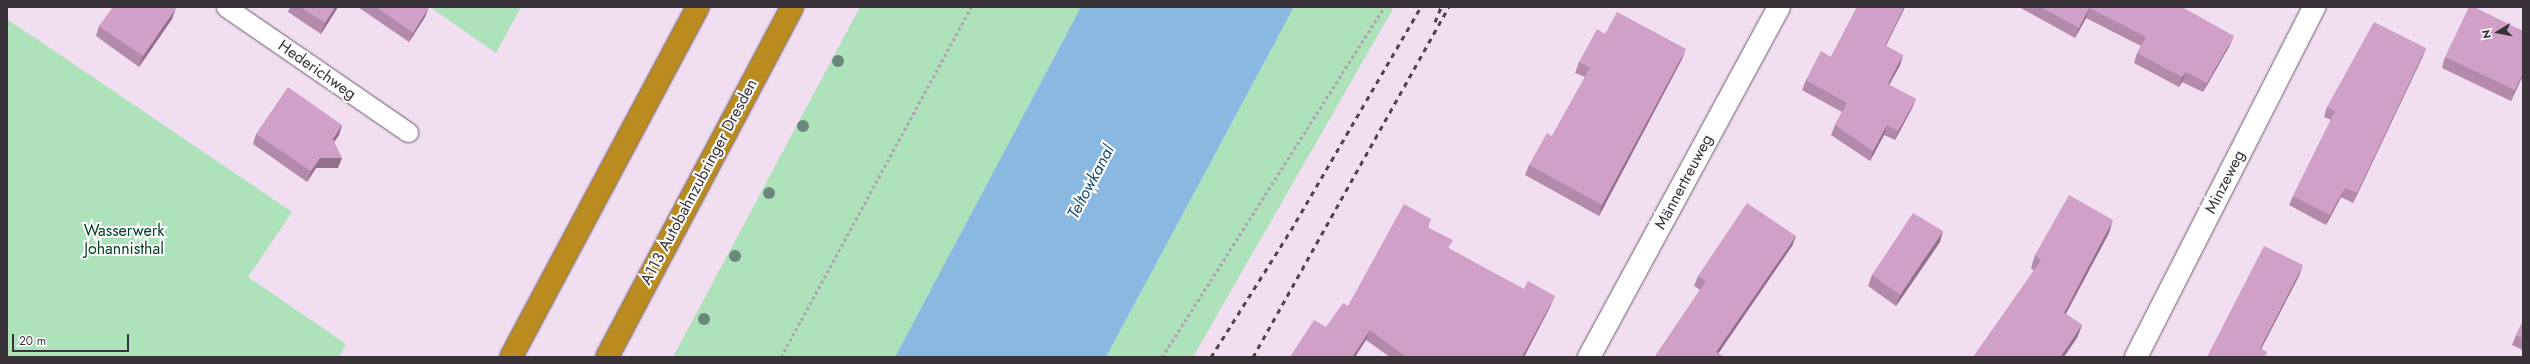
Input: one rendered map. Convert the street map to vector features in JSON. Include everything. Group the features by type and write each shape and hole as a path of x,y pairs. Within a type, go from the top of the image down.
{"highway":[{"path":"511,357 698,7"},
{"name":"A113 Autobahnzubringer Dresden","path":"607,357 792,7"}],"street":[{"name":"Männertreuweg","path":"1589,357 1779,7"},
{"name":"Minzeweg","path":"2136,357 2307,9"}],"lane":[{"name":"Hederichweg","path":"226,7 408,132"}],"path":[{"path":"781,357 971,7"},
{"path":"1162,357 1384,7"}],"green space":[{"path":"430,7 521,7 496,53"},
{"path":"860,7 1081,7 895,357 673,357"},
{"path":"1294,7 1394,7 1193,357 1106,357"},
{"name":"Wasserwerk Johannisthal","path":"7,19 292,212 248,277 346,344 339,357 7,357"}],"water":[{"name":"Teltowkanal","path":"1081,7 1294,7 1106,357 895,357"}],"building":[{"path":"113,7 176,8 143,56 99,26"},
{"path":"300,7 335,7 325,23"},
{"path":"376,7 429,7 413,33"},
{"path":"1857,7 1904,7 1885,46 1903,55 1888,84 1916,99 1898,131 1887,125 1873,151 1835,125 1847,103 1806,80 1821,51 1831,57"},
{"path":"2040,7 2182,7 2234,36 2207,83 2186,72 2182,77 2137,53 2146,37 2089,8 2079,28"},
{"path":"2469,7 2474,7 2523,31 2523,73 2515,90 2445,57"},
{"path":"1617,12 1686,49 1602,205 1529,165 1547,133 1552,136 1590,68 1579,62 1597,29 1605,34"},
{"path":"2374,22 2426,48 2357,193 2345,188 2330,215 2293,196 2335,111 2327,107"},
{"path":"288,87 342,125 333,139 342,158 320,158 311,171 256,134"},
{"path":"2069,195 2113,220 2064,313 2082,325 2060,357 1973,357 2041,260 2035,255"},
{"path":"1747,203 1796,236 1716,352 1724,357 1659,357 1656,355 1706,281 1698,276"},
{"path":"1404,204 1431,219 1427,227 1453,240 1448,248 1524,289 1528,281 1555,296 1522,357 1406,357 1370,330 1352,357 1290,357 1314,320 1326,327 1343,303 1348,306"},
{"path":"1913,213 1943,231 1900,295 1872,275"},
{"path":"2264,246 2303,265 2260,348 2267,352 2265,357 2207,357"},
{"path":"2523,321 2523,338 2516,335"}],"railway":[{"path":"1211,357 1291,230 1421,7"},
{"path":"1435,22 1441,7"},
{"path":"1253,357 1449,7"}]}
